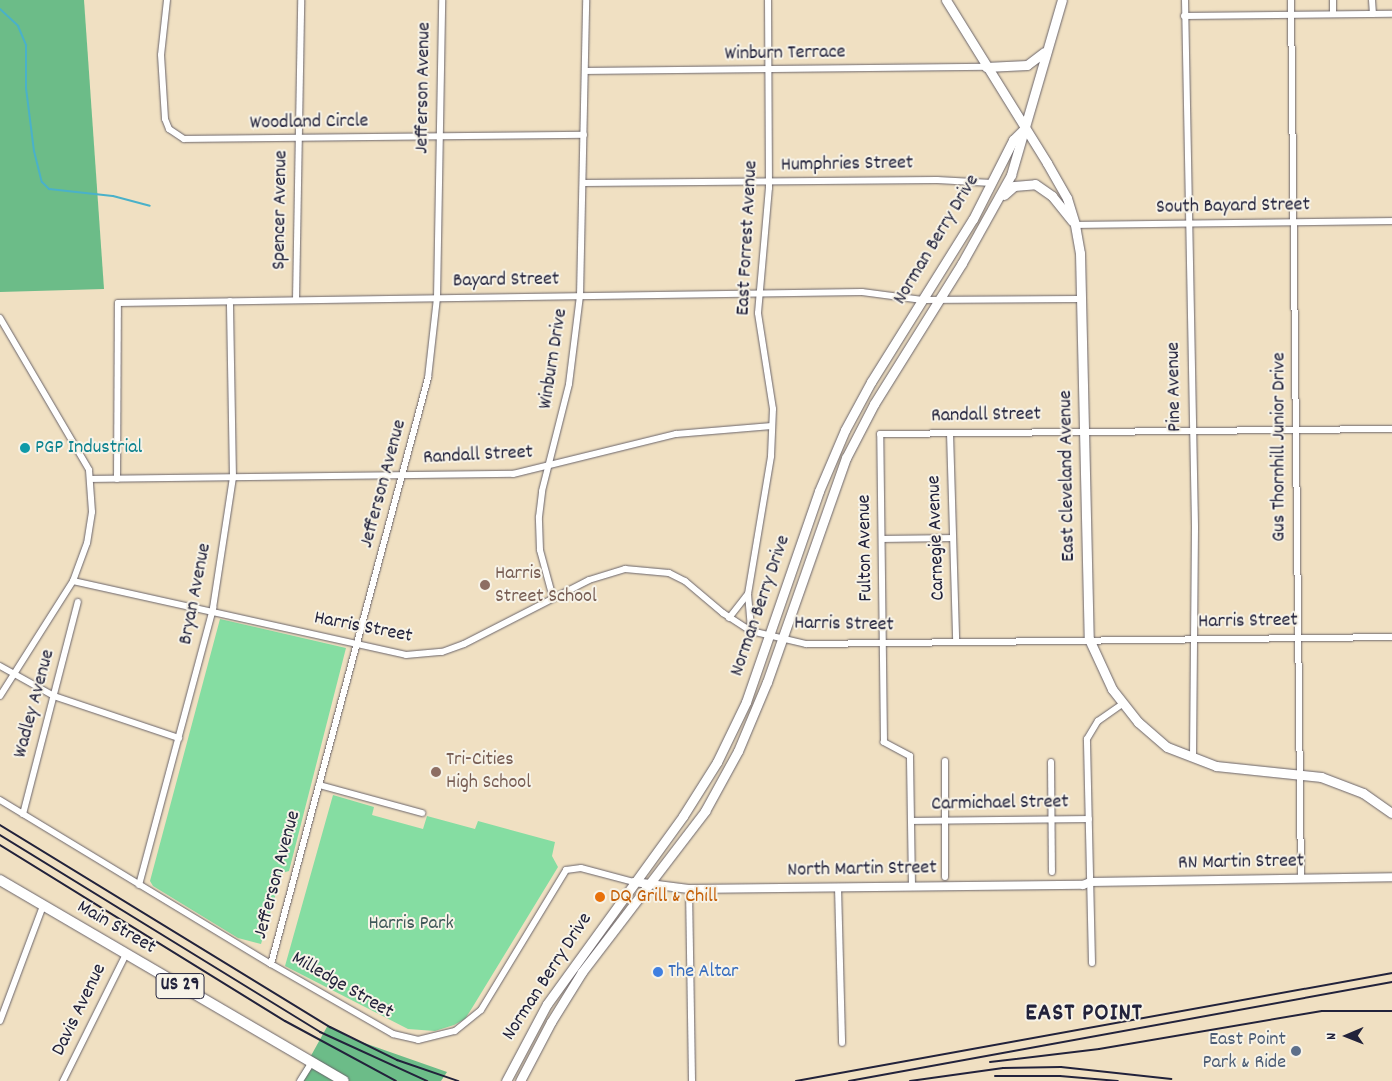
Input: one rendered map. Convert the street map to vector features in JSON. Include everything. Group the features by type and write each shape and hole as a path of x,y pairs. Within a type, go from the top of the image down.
{"main road":[{"name":"East Cleveland Avenue","path":"946,0 1067,198 1075,225 1080,253 1089,639 1122,704 1167,747 1194,758 1233,768 1299,774 1344,784 1392,812"},
{"name":"Norman Berry Drive","path":"520,1081 576,981 716,793 749,728 846,458 874,404 998,200 1021,149 1024,129 1062,0"},
{"path":"986,67 1027,65 1046,50"},
{"name":"Norman Berry Drive","path":"506,1081 547,1004 683,816 717,762 746,702 819,491 845,430 992,183 1013,140 1024,129"},
{"path":"998,200 1014,186 1035,184 1052,196 1075,225"},
{"name":"Main Street","path":"0,880 344,1081"}],"street":[{"name":"Woodland Circle","path":"167,0 160,55 165,119 169,129 177,137 192,141 584,135"},
{"name":"Spencer Avenue","path":"296,300 301,0"},
{"name":"Jefferson Avenue","path":"271,964 404,475 428,378 437,298 442,0"},
{"name":"Winburn Drive","path":"553,598 543,567 538,533 542,491 569,384 580,296 586,0"},
{"name":"East Forrest Avenue","path":"751,631 748,594 770,471 772,426 770,387 759,329 758,293 770,182 768,0"},
{"name":"Pine Avenue","path":"1185,0 1195,639 1194,758"},
{"name":"Gus Thornhill Junior Drive","path":"1291,0 1301,878"},
{"path":"1333,0 1334,14"},
{"path":"1372,0 1373,14"},
{"path":"1184,16 1392,14"},
{"name":"Winburn Terrace","path":"585,71 986,67"},
{"name":"Humphries Street","path":"583,183 961,181 992,183"},
{"name":"South Bayard Street","path":"1075,225 1392,221"},
{"name":"Bayard Street","path":"116,479 118,303 862,292 922,300 1080,299"},
{"name":"Bryan Avenue","path":"139,885 212,613 233,478 230,301"},
{"path":"0,318 90,470 92,512 87,543 73,580 0,696"},
{"name":"Randall Street","path":"90,479 514,474 676,434 772,426"},
{"name":"Randall Street","path":"880,434 1392,429"},
{"name":"Carnegie Avenue","path":"950,433 956,641"},
{"name":"Fulton Avenue","path":"880,434 884,742 910,756 912,886"},
{"path":"882,539 953,538"},
{"name":"Harris Street","path":"73,580 212,613 406,655 442,652 464,644 553,598 607,573 647,569 669,573 685,581 729,618 751,631 782,640 806,644 1089,639 1392,637"},
{"name":"East Forrest Avenue","path":"729,618 748,594"},
{"name":"Wadley Avenue","path":"23,814 78,602"},
{"path":"0,666 54,696 179,738"},
{"path":"1092,963 1087,739 1098,721 1122,704"},
{"path":"945,761 945,877"},
{"path":"1051,762 1052,872"},
{"path":"319,785 422,813"},
{"name":"Milledge Street","path":"0,800 271,964 393,1034 418,1040 445,1036 465,1025 481,1010 566,870 581,868 634,882"},
{"name":"Carmichael Street","path":"911,821 1089,819"},
{"name":"RN Martin Street","path":"1090,882 1392,877"},
{"name":"North Martin Street","path":"634,882 689,889 1083,885 1090,882"},
{"path":"838,886 842,1043"},
{"path":"689,889 692,1081"},
{"path":"0,1021 43,906"},
{"name":"Davis Avenue","path":"63,1081 126,954"},
{"path":"300,1081 312,1062"}],"green space":[{"path":"0,0 84,0 104,289 0,292"},
{"path":"220,619 346,648 289,871 282,873 261,944 238,938 153,886 150,881"},
{"name":"Harris Park","path":"333,795 374,807 372,815 423,829 427,816 475,829 478,821 555,842 552,856 558,867 465,1019 435,1031 408,1029 285,966"},
{"path":"328,1025 350,1038 447,1072 441,1081 297,1081"}],"waterway":[{"path":"0,9 18,26 26,45 26,88 34,151 42,182 49,189 113,196 150,206"}],"railway":[{"path":"0,825 330,1027 397,1060 458,1081"},
{"path":"0,835 320,1032 427,1081"},
{"path":"0,845 285,1021 396,1081"},
{"path":"796,1081 1392,973"},
{"path":"849,1081 1392,982"},
{"path":"990,1062 1099,1049 1322,1011 1392,1011"},
{"path":"910,1081 1003,1068 1061,1067 1171,1079"},
{"path":"995,1076 1060,1076 1118,1081"}],"place":[{"name":"PGP Industrial","path":"25,448"},
{"name":"Harris Street School","path":"485,585"},
{"name":"Tri-Cities High School","path":"436,772"},
{"name":"DQ Grill & Chill","path":"600,897"},
{"name":"The Altar","path":"658,972"},
{"name":"East Point Park & Ride","path":"1296,1051"}],"district":[{"name":"EAST POINT","path":"1084,1014"}]}
